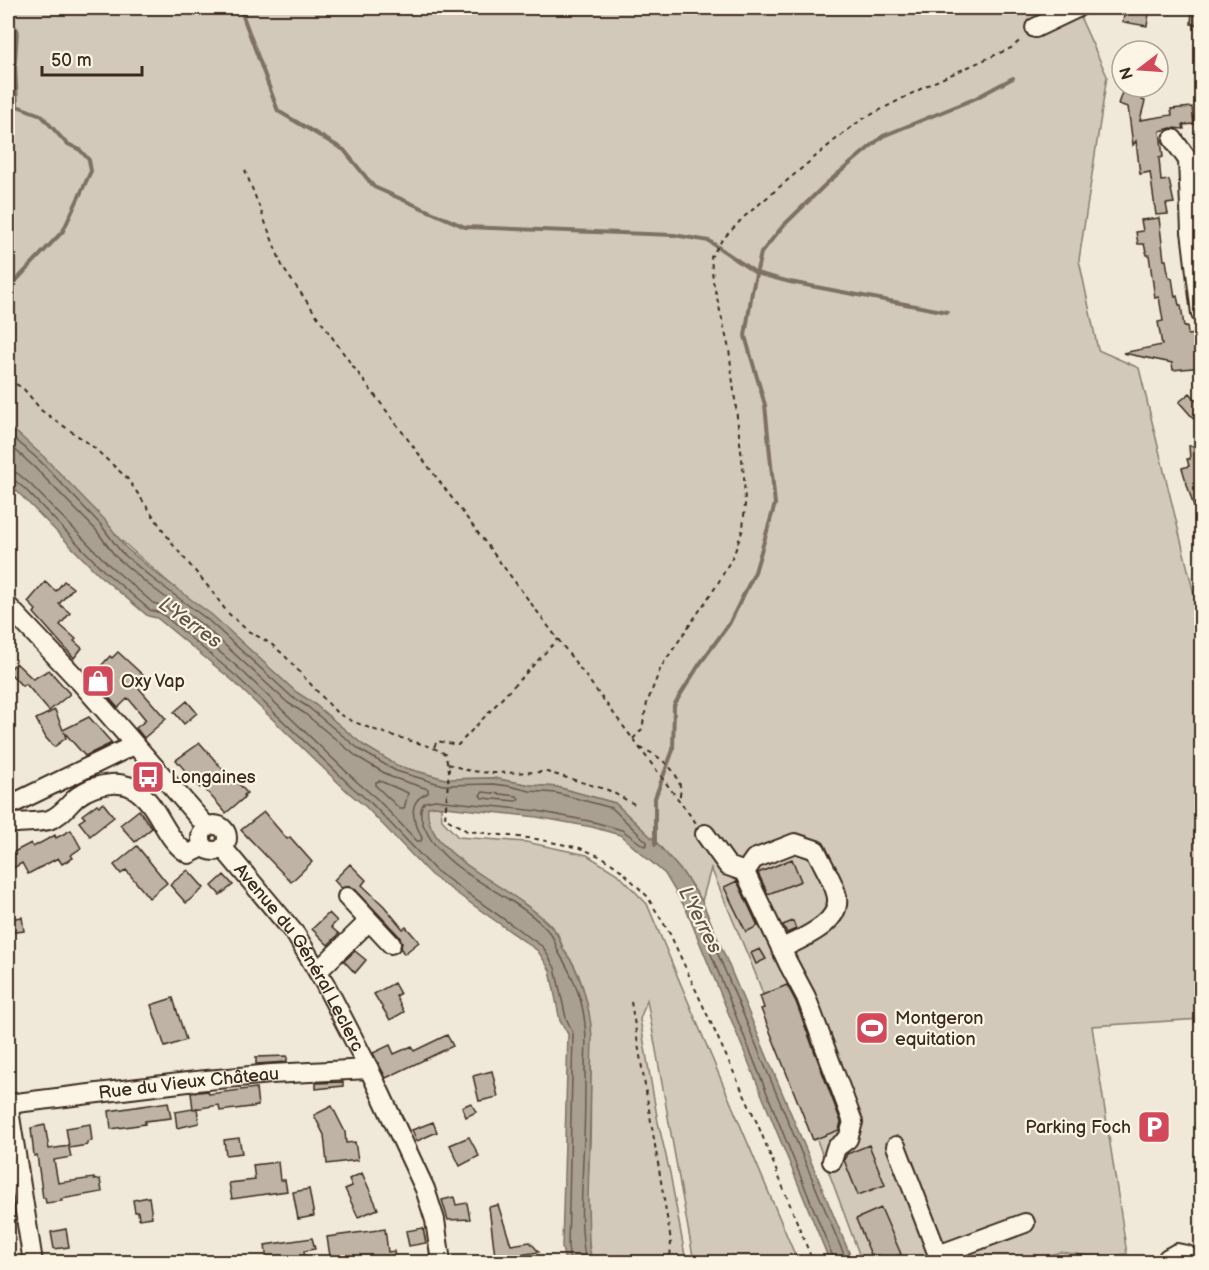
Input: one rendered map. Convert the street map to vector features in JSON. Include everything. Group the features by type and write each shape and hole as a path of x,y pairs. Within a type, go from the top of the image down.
{"street":[{"path":"1035,28 1077,8"},
{"path":"1173,139 1188,160 1196,230 1201,314"},
{"name":"Avenue du Général Leclerc","path":"8,606 82,684 207,827 215,825 223,829 226,836 223,848"},
{"path":"8,806 134,745"},
{"name":"Avenue du Général Leclerc","path":"8,824 49,820 79,795 95,786 117,783 133,788 157,811 171,839 179,848 189,854 203,847 211,851 223,848"},
{"path":"203,847 200,838 207,827"},
{"path":"705,834 728,866 745,872 806,997 853,1122 848,1139 836,1148 832,1161"},
{"path":"745,872 754,860 795,843 816,850 837,895 836,911 823,927 781,949"},
{"name":"Avenue du Général Leclerc","path":"223,848 296,935 318,971 369,1068 425,1189 435,1221 441,1263"},
{"path":"347,897 391,944"},
{"path":"318,971 369,921"},
{"name":"Rue du Vieux Château","path":"8,1104 217,1079 369,1068"},
{"path":"8,1104 33,1263"},
{"path":"896,1146 938,1259 1025,1223"},
{"path":"1165,1263 1168,1258 1177,1253 1187,1255 1193,1263"}],"path":[{"path":"633,739 642,729 649,697 661,667 717,585 734,554 743,529 745,504 743,465 729,349 712,281 711,258 722,240 744,217 861,120 932,83 1011,48 1035,28"},
{"path":"245,170 283,268 349,361 705,834"},
{"path":"8,380 23,388 42,411 91,444 127,478 174,546 227,612 248,631 270,643 284,655 337,713 348,720 402,739 434,747 446,754 449,770 445,818 467,831 536,839 580,848 604,858 622,871 647,896 670,934 753,1114 813,1263"},
{"path":"434,747 437,741 458,745 558,639"},
{"path":"639,747 661,757 680,786 680,801"},
{"path":"448,764 470,771 492,773 547,772 608,790 636,805"},
{"path":"631,1002 671,1241 670,1263"}],"shaded area":[{"path":"8,8 1076,8 1107,76 1079,260 1098,350 1139,368 1202,627 1201,1019 1092,1026 1127,1254 1097,1257 1060,1252 1029,1262 862,1262 756,975 711,868 702,901 683,873 656,842 615,803 557,787 493,778 445,779 398,766 363,745 312,702 296,692 218,621 220,628 97,519 8,433"},
{"path":"427,807 441,807 442,820 458,837 526,842 587,855 619,875 647,904 798,1262 694,1262 647,1000 640,1019 686,1261 592,1262 587,1218 591,1041 586,1002 579,977 557,933 543,918 459,860 442,843 431,826"}],"water":[{"name":"L'Yerres","path":"8,425 44,457 106,521 125,547 212,615 296,692 312,702 363,745 398,766 445,779 493,778 557,787 615,803 656,842 683,873 702,901 853,1262 830,1262 686,909 665,874 620,835 592,827 537,817 428,807 429,821 435,834 457,858 527,906 554,930 578,974 584,992 592,1037 588,1200 589,1248 592,1262 565,1262 562,1247 568,1034 560,1021 550,970 538,951 431,875 366,807 232,680 157,618 148,616 99,575 8,482"}],"building":[{"path":"1125,8 1150,8 1147,26 1123,22"},
{"path":"1192,8 1202,8 1202,25 1191,24"},
{"path":"1120,99 1145,101 1140,120 1172,115 1171,109 1192,107 1194,124 1183,125 1184,129 1171,128 1160,131 1163,157 1159,158 1161,181 1169,180 1174,203 1166,204 1168,214 1156,215 1150,172 1140,174 1136,141 1133,145 1128,107 1118,104"},
{"path":"1159,218 1164,260 1166,260 1169,278 1172,278 1175,297 1177,296 1179,305 1181,305 1184,327 1187,326 1188,335 1202,333 1202,367 1173,370 1172,363 1123,353 1162,345 1158,322 1163,321 1159,297 1155,298 1149,255 1147,255 1144,244 1138,244 1136,232 1143,231 1141,220"},
{"path":"1190,393 1202,407 1202,412 1194,419 1179,402"},
{"path":"1189,446 1202,446 1202,524 1199,524 1182,468 1189,466 1187,459 1190,459"},
{"path":"64,581 73,588 59,604 70,613 60,625 76,639 74,641 82,648 74,658 34,613 36,610 28,602 45,582 56,591"},
{"path":"118,652 146,678 138,687 166,719 144,738 136,728 146,720 128,698 118,708 91,677 110,656 112,658"},
{"path":"16,663 33,679 49,670 70,694 49,711 26,684 22,686 8,671"},
{"path":"187,701 197,713 184,724 174,712"},
{"path":"55,710 63,730 89,717 112,743 85,756 64,732 66,738 54,747 46,738 36,719"},
{"path":"200,743 231,779 233,777 247,793 226,813 176,760"},
{"path":"103,803 114,817 90,836 79,822 85,818 82,815 97,804 99,806"},
{"path":"139,810 152,828 135,842 120,825"},
{"path":"264,812 287,839 290,837 312,862 291,882 241,830"},
{"path":"71,830 81,848 71,855 73,858 62,864 58,858 28,874 22,863 8,871 8,855 31,843 33,847 55,835 56,838"},
{"path":"137,846 167,883 149,898 126,870 121,874 114,865"},
{"path":"792,859 801,881 768,894 758,873"},
{"path":"350,864 366,880 362,885 403,929 406,927 419,942 404,954 399,936 355,889 350,886 341,888 334,880"},
{"path":"188,870 204,888 186,903 170,885"},
{"path":"224,875 233,885 220,895 212,886"},
{"path":"737,881 758,926 746,932 724,887"},
{"path":"329,913 337,921 331,927 339,934 328,945 312,929"},
{"path":"22,917 24,931 8,933 8,919"},
{"path":"793,921 796,929 787,933 783,925"},
{"path":"760,949 766,959 756,964 751,953"},
{"path":"355,951 366,960 355,973 344,961"},
{"path":"394,983 400,994 396,996 404,1012 390,1020 374,994"},
{"path":"787,985 796,1002 841,1122 839,1130 813,1140 761,1009 764,1008 760,996"},
{"path":"173,998 186,1040 165,1047 151,1005"},
{"path":"447,1035 453,1046 386,1078 373,1053 390,1045 394,1054 412,1046 414,1051"},
{"path":"287,1056 287,1062 256,1064 256,1057"},
{"path":"492,1071 498,1097 479,1101 473,1076"},
{"path":"343,1082 343,1086 316,1089 316,1083"},
{"path":"256,1088 258,1106 220,1111 219,1105 197,1109 199,1123 177,1128 175,1112 193,1109 191,1093 208,1091 209,1094"},
{"path":"168,1102 171,1118 111,1129 109,1111"},
{"path":"471,1103 476,1112 466,1117 462,1107"},
{"path":"332,1106 345,1132 346,1143 355,1142 358,1160 327,1164 324,1135 314,1115"},
{"path":"433,1122 437,1132 417,1141 412,1130"},
{"path":"90,1124 92,1141 87,1142 87,1145 69,1148 71,1157 54,1160 58,1183 100,1179 102,1192 46,1203 43,1198 37,1155 34,1156 31,1128 45,1125 49,1149 69,1146 66,1128"},
{"path":"469,1137 479,1156 460,1166 450,1145"},
{"path":"239,1138 242,1153 226,1155 224,1140"},
{"path":"869,1145 885,1185 858,1195 844,1160 847,1154"},
{"path":"278,1162 280,1180 285,1180 287,1191 232,1199 229,1183 255,1180 253,1165"},
{"path":"362,1173 378,1209 358,1217 345,1189 352,1186 349,1179"},
{"path":"309,1189 314,1216 298,1219 293,1192"},
{"path":"149,1197 152,1217 139,1219 133,1200"},
{"path":"454,1197 456,1205 467,1203 470,1219 448,1220 442,1200"},
{"path":"498,1205 511,1245 530,1242 539,1252 500,1258 499,1255 495,1256 489,1207"},
{"path":"881,1208 901,1254 896,1257 899,1263 882,1263 879,1255 872,1257 856,1219"},
{"path":"423,1228 426,1243 409,1246 406,1231"},
{"path":"66,1229 69,1247 54,1249 51,1232"},
{"path":"385,1229 388,1252 394,1251 396,1263 338,1263 338,1259 332,1260 327,1237"},
{"path":"312,1238 315,1249 304,1251 305,1258 267,1263 265,1245"}],"waterway":[{"path":"240,8 278,111 344,150 374,187 465,227 674,235 709,241 756,273 790,282 947,312"},
{"path":"8,25 11,24 17,30 15,63 17,106 41,115 66,143 80,150 89,160 91,171 63,231 8,289"},
{"path":"655,845 655,798 673,750 674,705 729,624 755,572 775,504 765,405 745,336 761,253 783,226 827,183 883,136 974,99 1013,78"}],"place":[{"name":"Oxy Vap","path":"98,681"},
{"name":"Longaines","path":"148,777"},
{"name":"Montgeron equitation","path":"872,1028"},
{"name":"Parking Foch","path":"1154,1127"}]}
